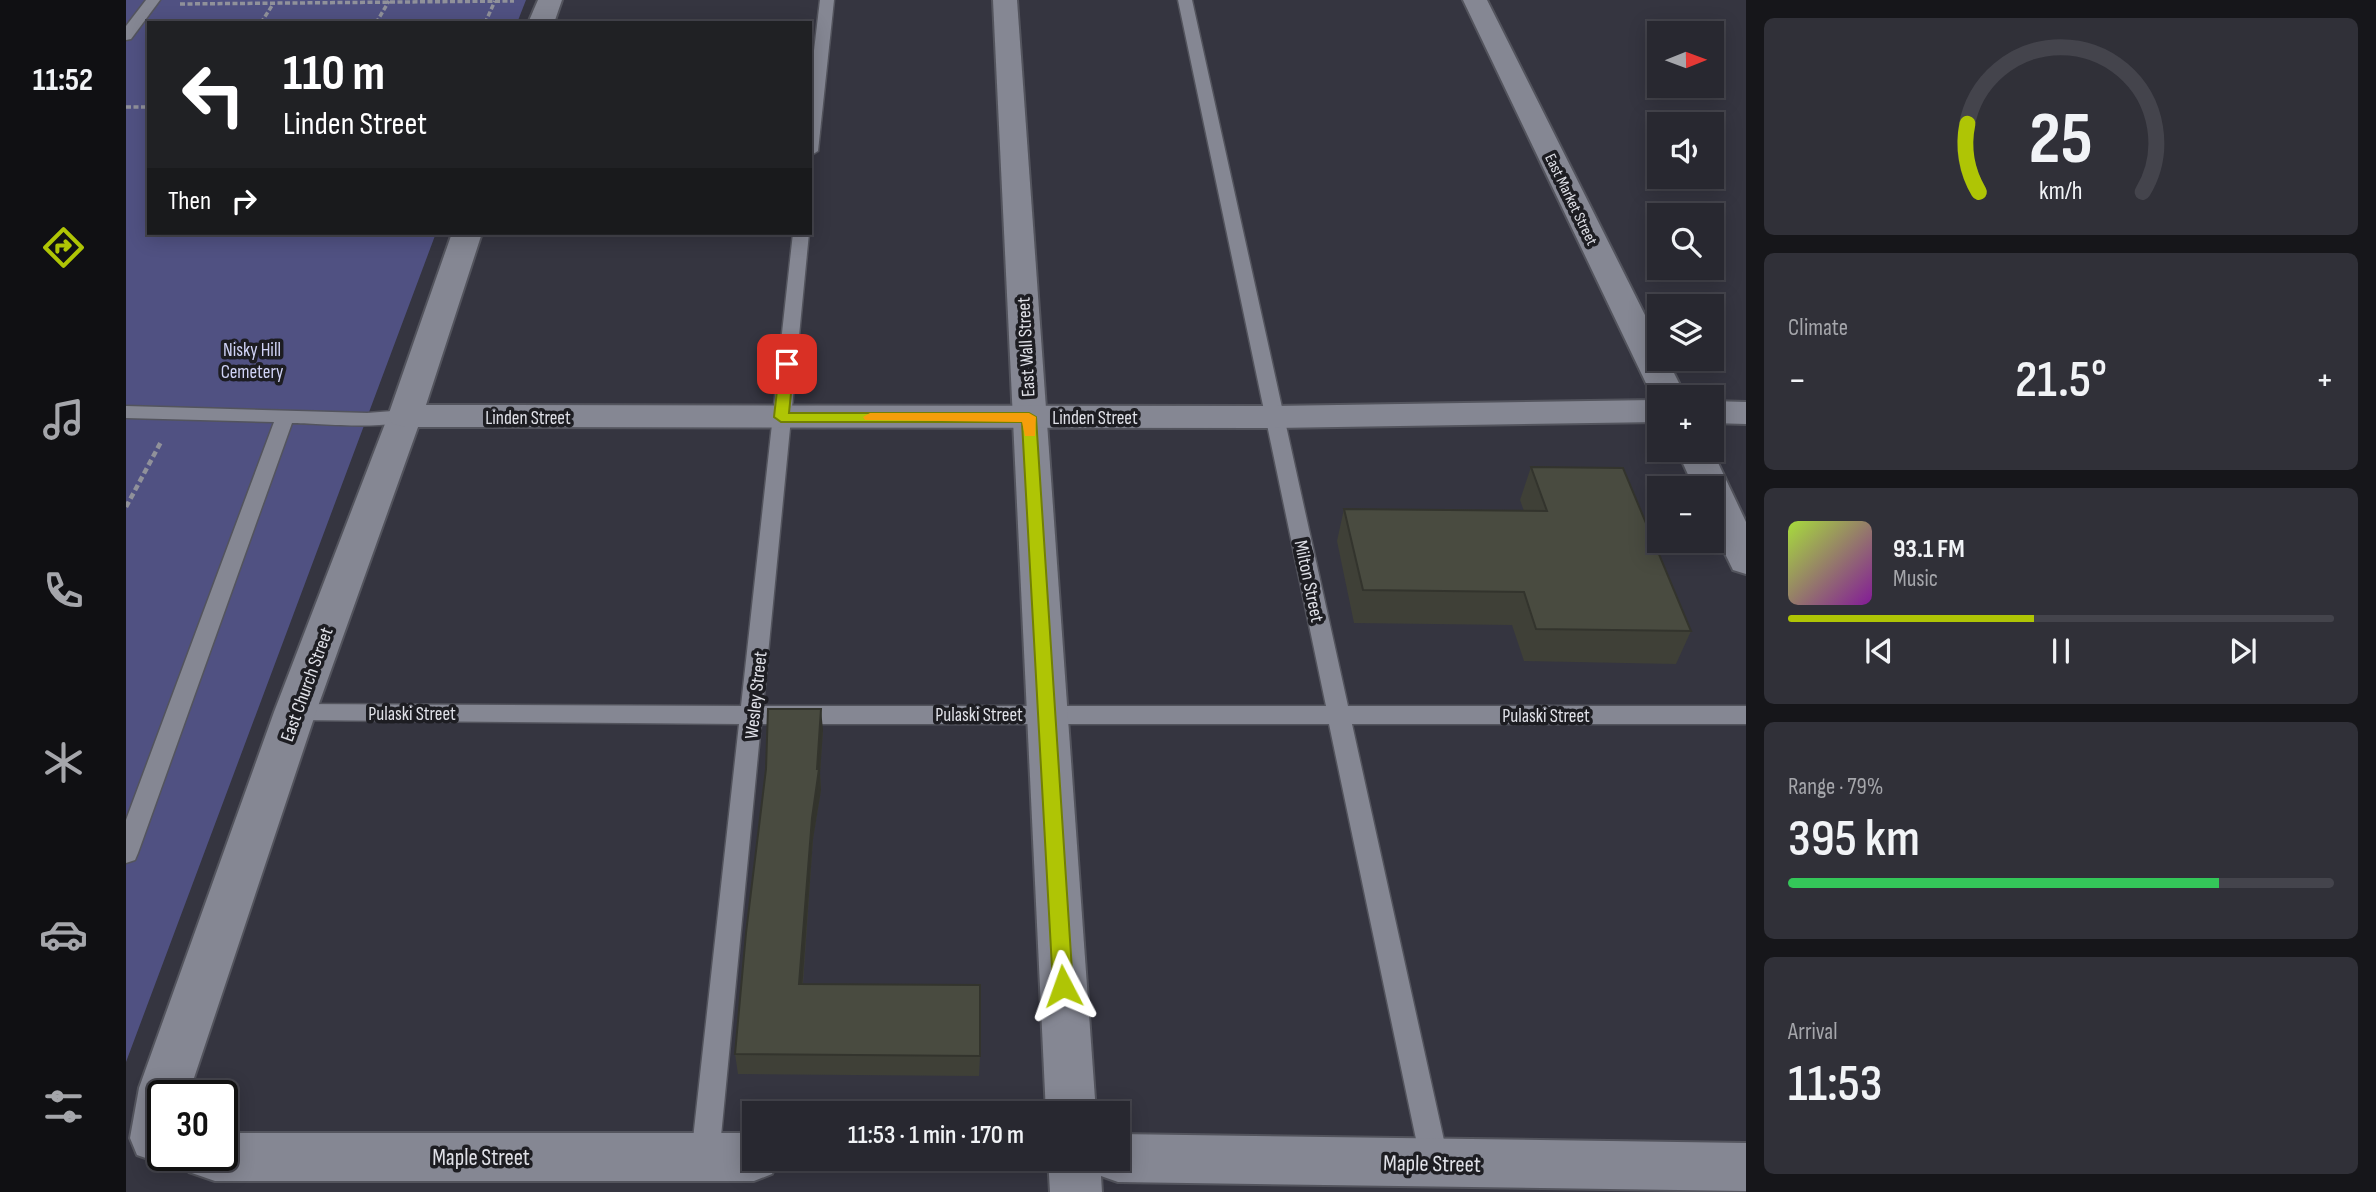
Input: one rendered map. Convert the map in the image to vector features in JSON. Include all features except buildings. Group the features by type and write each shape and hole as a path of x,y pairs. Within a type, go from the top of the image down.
{"street":[{"path":"542,21 550,0"},
{"name":"East Wall Street","path":"1005,0 1070,1101"},
{"name":"East Market Street","path":"1475,0 1663,385"},
{"name":"East Church Street","path":"167,1080 295,712 405,416 466,235"},
{"name":"Linden Street","path":"405,416 1275,417 1647,411"},
{"path":"1724,412 1746,413"},
{"path":"1700,462 1746,561"},
{"name":"Maple Street","path":"238,1157 742,1157"},
{"name":"Maple Street","path":"1130,1158 1436,1163 1540,1178 1746,1167"},
{"path":"1075,1171 1076,1192"}],"lane":[{"path":"812,133 827,0"},
{"name":"Milton Street","path":"1185,0 1436,1163"},
{"path":"126,36 151,2"},
{"name":"Wesley Street","path":"705,1157 753,716 801,235"},
{"path":"126,412 367,419 405,416"},
{"path":"126,853 285,417"},
{"name":"Pulaski Street","path":"295,712 753,716 1746,715"}],"path":[{"path":"262,21 275,1"},
{"path":"377,21 389,1"},
{"path":"486,21 495,1"},
{"path":"151,2 515,1"},
{"path":"126,107 147,107"},
{"path":"126,508 176,414"}],"green space":[{"name":"Nisky Hill Cemetery","path":"126,0 526,0 518,21 147,21 147,235 435,235 126,1062"}],"slow traffic":[{"path":"870,417 1029,417 1030,433"}],"route":[{"path":"787,364 781,417 1029,417 1063,986"}]}
